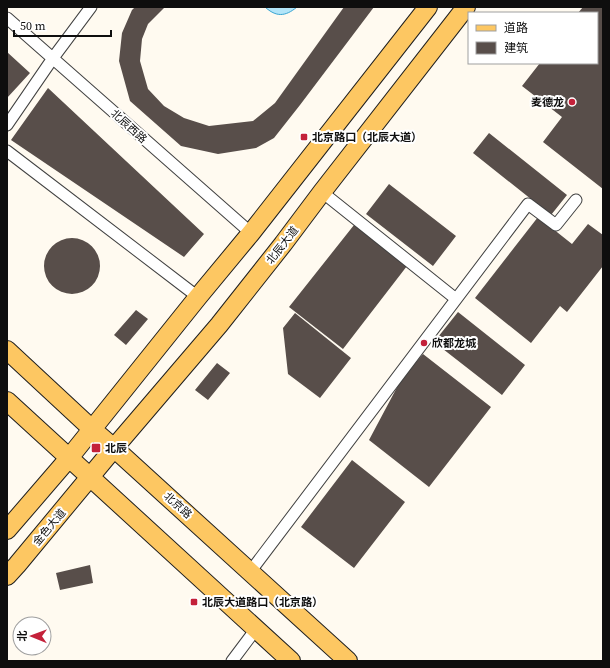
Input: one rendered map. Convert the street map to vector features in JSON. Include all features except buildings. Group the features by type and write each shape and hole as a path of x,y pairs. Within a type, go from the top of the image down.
{"main road":[{"path":"7,530 69,458 251,233 428,7"},
{"name":"北辰大道","path":"90,477 218,325 283,244 466,7"},
{"name":"北京路","path":"7,350 348,661"},
{"path":"7,401 291,661"},
{"name":"金色大道","path":"7,576 90,477"}],"street":[{"path":"7,125 53,58 91,7"},
{"name":"北辰西路","path":"7,18 251,233"},
{"path":"7,151 198,297"},
{"path":"322,192 456,299"},
{"path":"250,572 528,204 556,225 576,200"},
{"path":"232,661 256,629"}],"water":[{"path":"265,7 297,7 288,13 277,14"}],"place":[{"name":"麦德龙","path":"572,102"},
{"name":"北京路口（北辰大道）","path":"304,137"},
{"name":"欣都龙城","path":"424,343"},
{"name":"北辰","path":"96,448"},
{"name":"北辰大道路口（北京路）","path":"194,602"}]}
